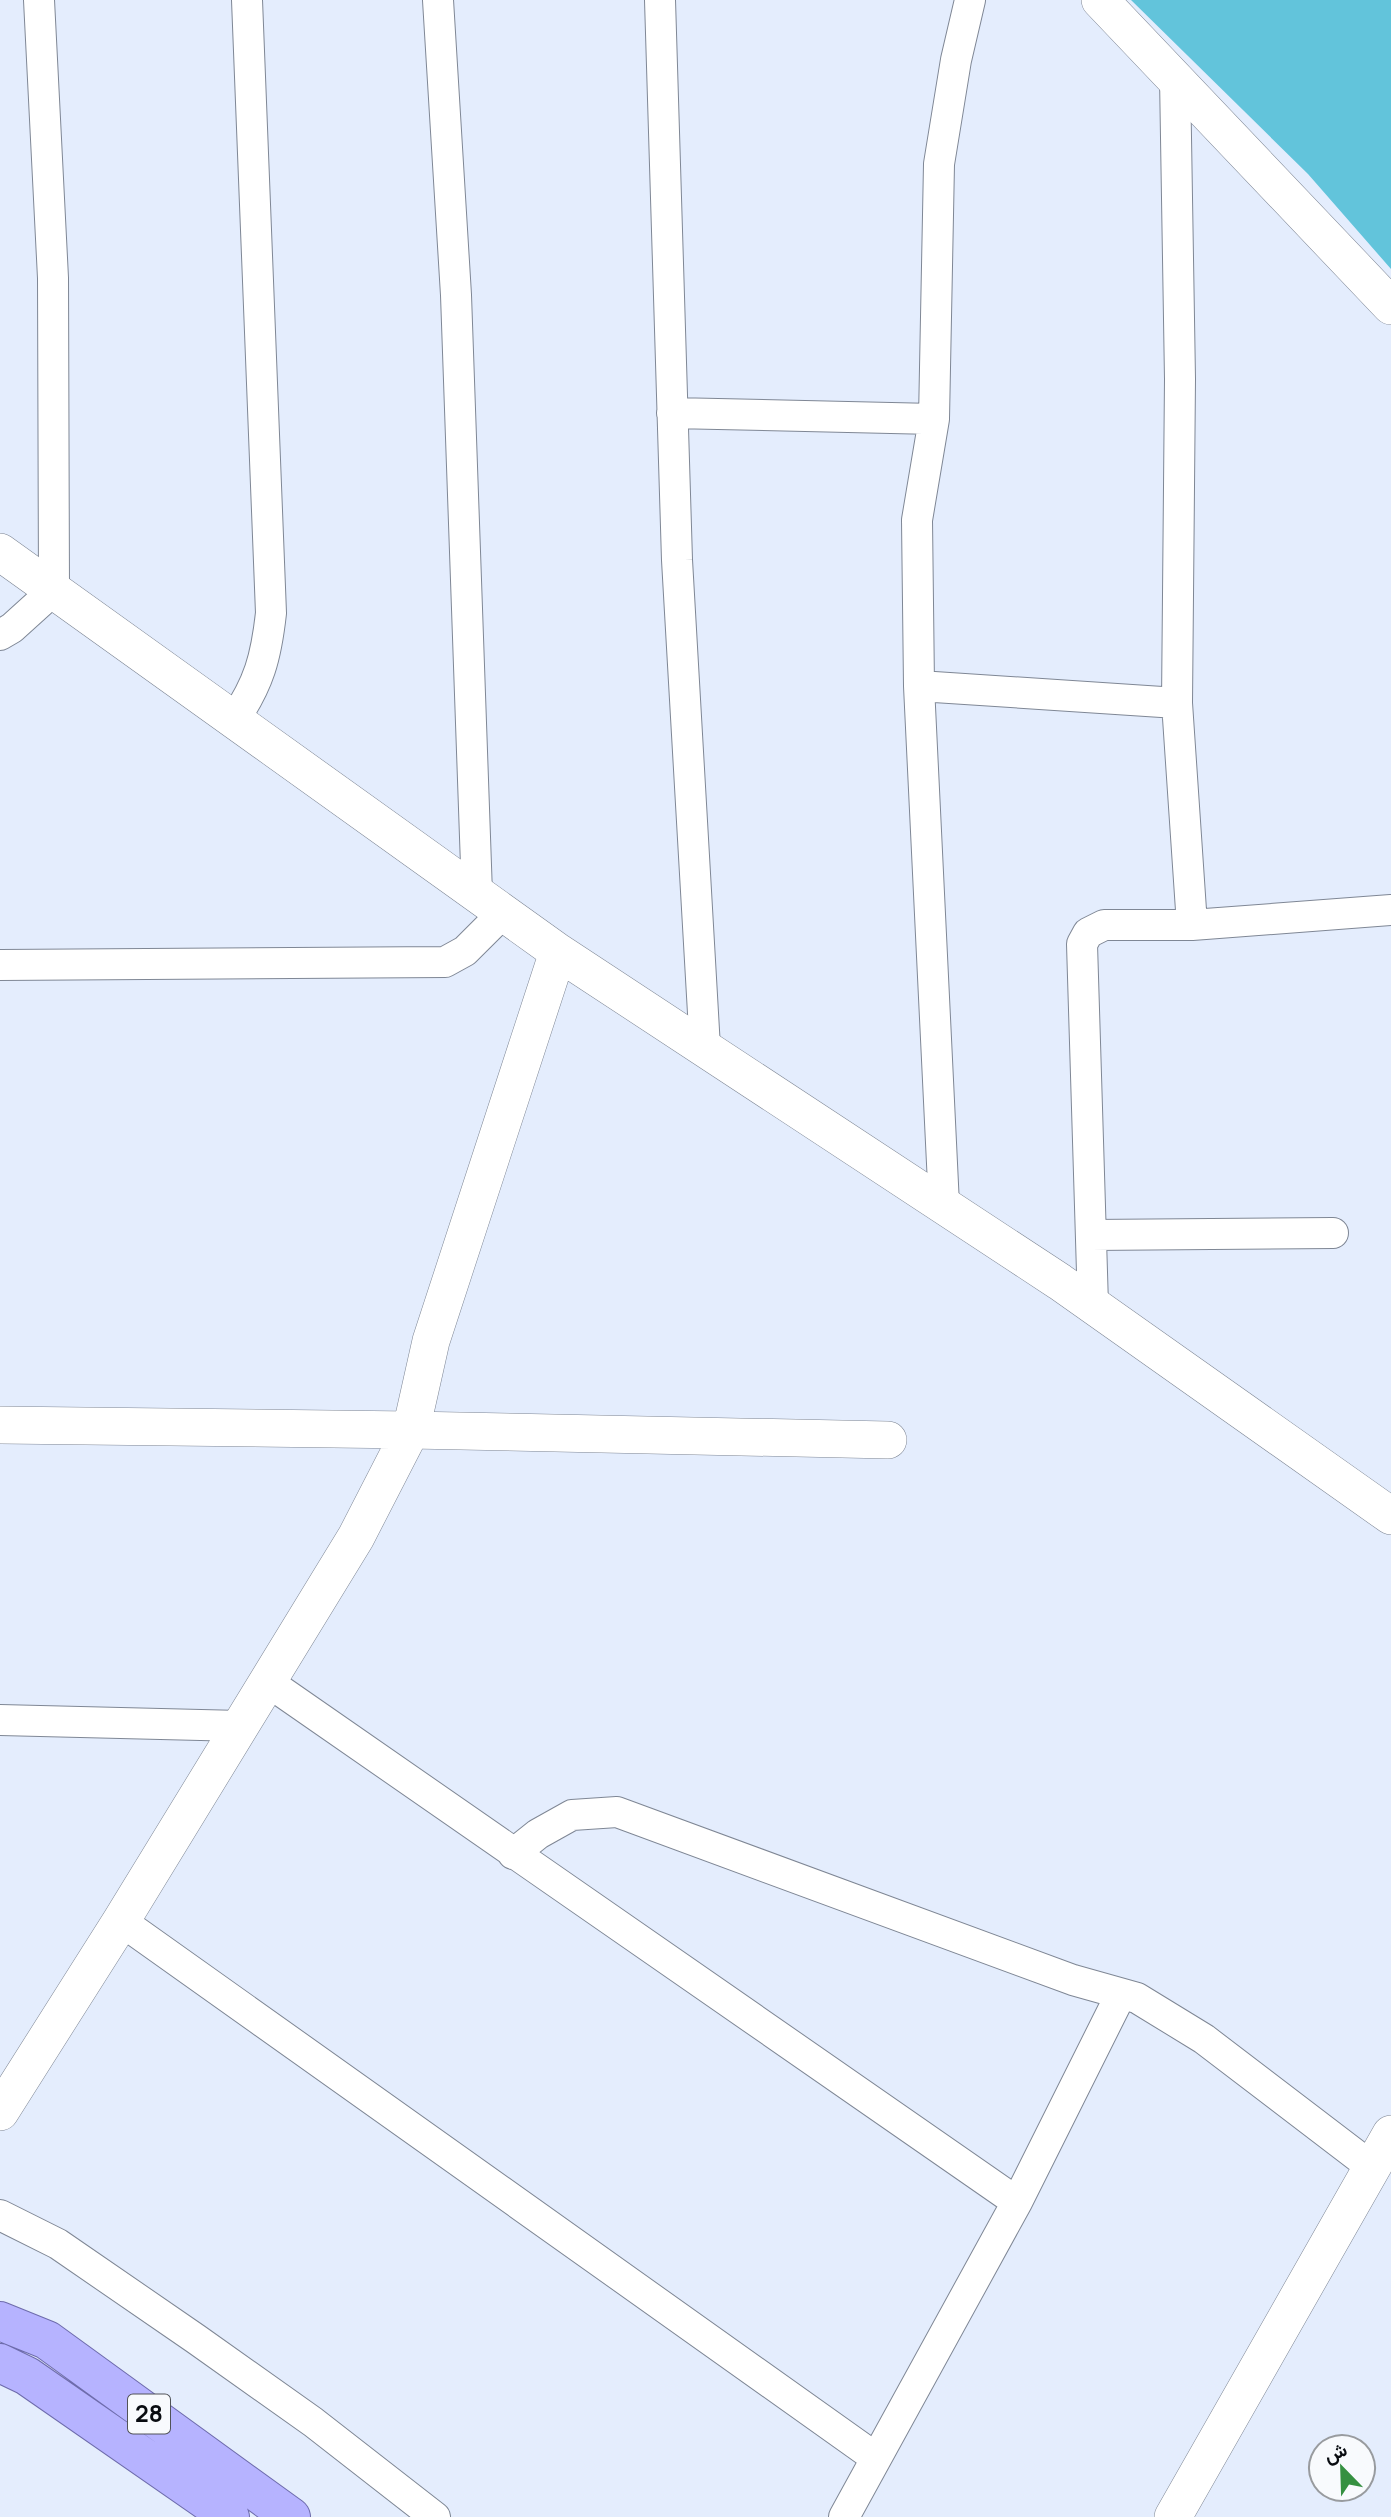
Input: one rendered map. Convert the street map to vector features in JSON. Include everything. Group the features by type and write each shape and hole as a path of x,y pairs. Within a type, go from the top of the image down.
{"highway":[{"name":"28","path":"0,2321 47,2340 291,2517"},
{"name":"28","path":"0,2363 27,2376 230,2517"}],"street":[{"path":"0,635 12,628 54,590 54,278 39,0"},
{"path":"234,720 252,694 266,653 271,613 247,0"},
{"path":"0,965 445,962 465,951 490,904 438,0"},
{"path":"660,0 677,574 705,1048"},
{"path":"944,1205 919,686 917,520 934,419 939,164 956,60 970,0"},
{"path":"1100,0 1391,306"},
{"path":"1175,77 1180,379 1177,703 1192,925"},
{"path":"672,413 934,419"},
{"path":"0,552 558,952 1093,1305 1391,1516"},
{"path":"919,686 1177,703"},
{"path":"1093,1305 1082,944 1088,933 1104,925 1192,925 1391,910"},
{"path":"0,2112 121,1921 356,1537 411,1430 432,1341 558,952"},
{"path":"1091,1236 1333,1233"},
{"path":"0,1425 888,1440"},
{"path":"268,1682 1017,2202"},
{"path":"0,1720 241,1726"},
{"path":"513,1854 538,1834 572,1815 617,1812 1060,1976 1138,1998 1204,2039 1373,2168"},
{"path":"121,1921 876,2458"},
{"path":"844,2517 1017,2202 1121,1994"},
{"path":"1173,2517 1391,2134"},
{"path":"0,2215 58,2244 197,2339 313,2422 435,2517"}],"water":[{"path":"1131,0 1391,0 1391,269 1308,174"}]}
